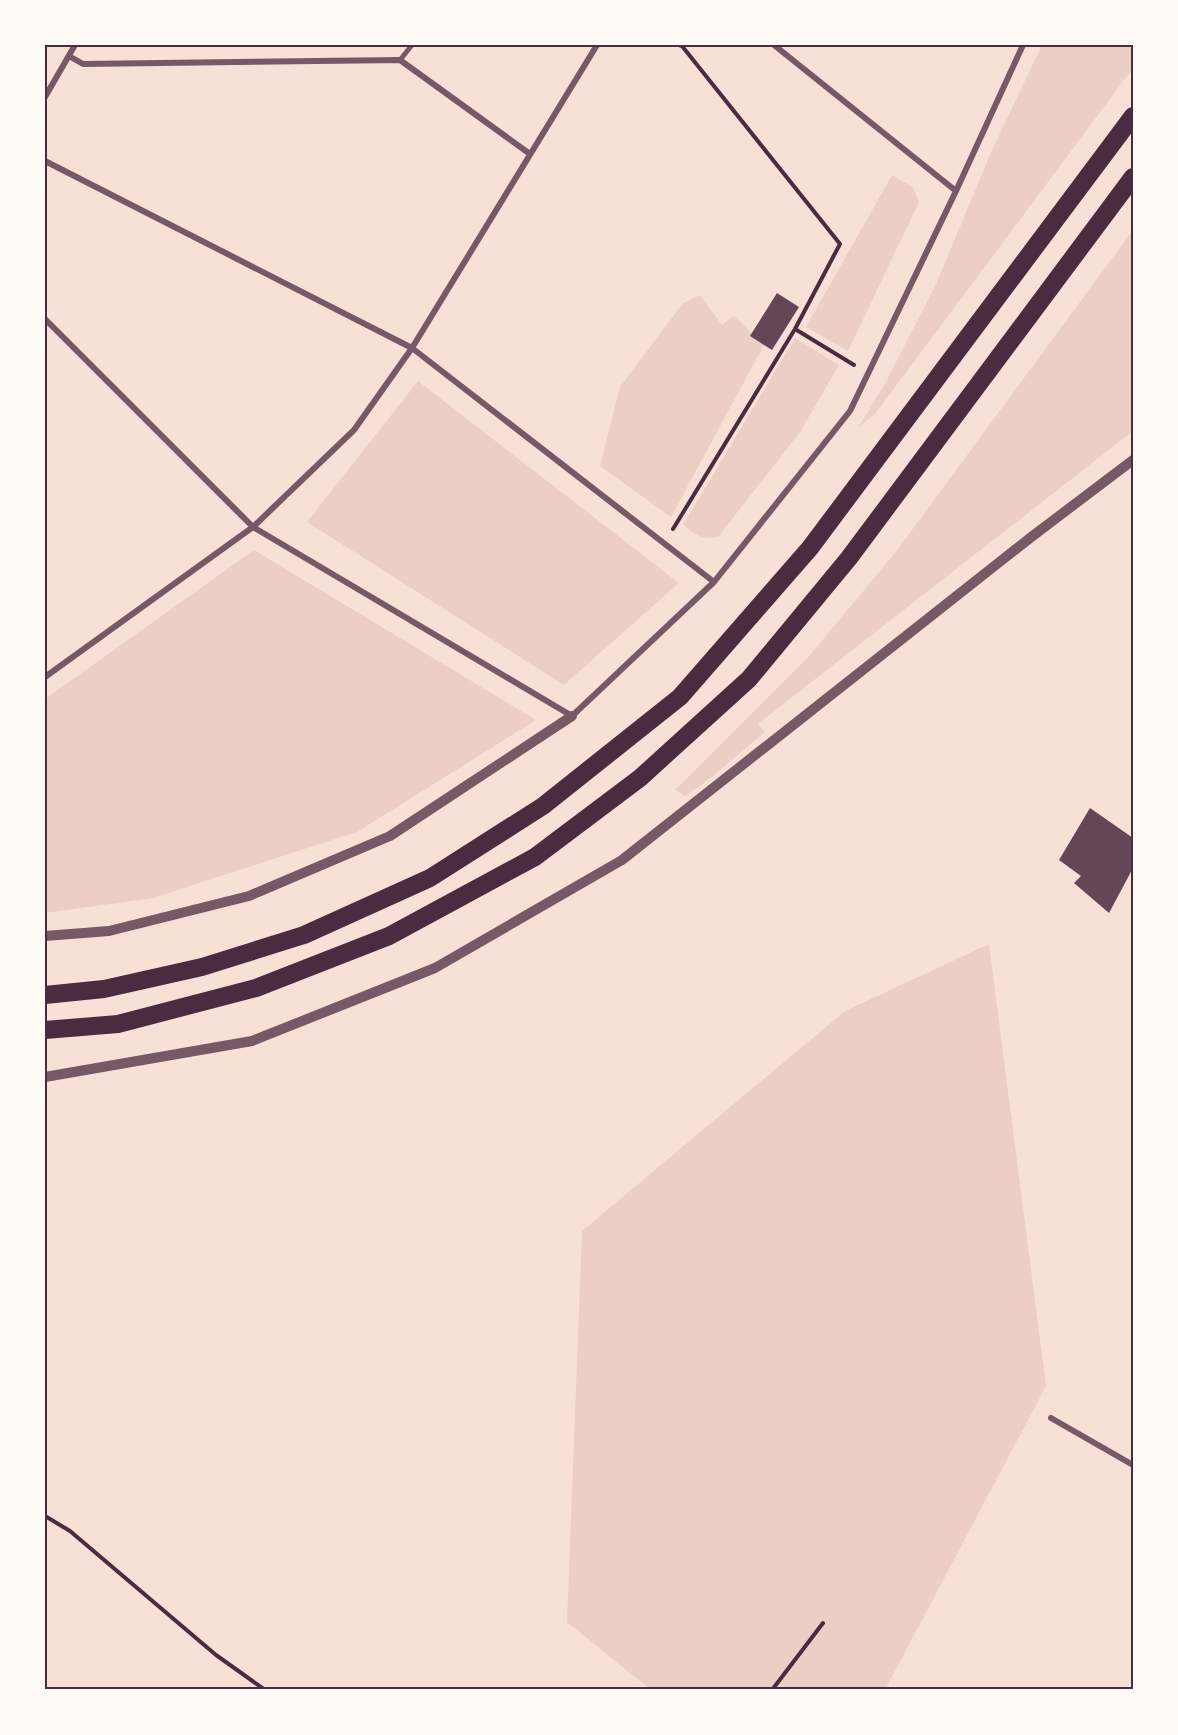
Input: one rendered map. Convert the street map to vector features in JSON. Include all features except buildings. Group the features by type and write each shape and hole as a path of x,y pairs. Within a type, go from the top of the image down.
{"highway":[{"path":"45,995 104,989 202,967 304,935 430,878 543,806 680,697 810,548 1133,116"},
{"path":"45,1030 118,1024 256,988 389,936 535,857 640,778 749,679 842,567 1133,177"}],"street":[{"path":"45,98 75,45"},
{"path":"400,60 412,45"},
{"path":"45,677 253,527 354,430 412,348 597,45"},
{"path":"774,45 956,191"},
{"path":"45,936 110,932 249,896 390,836 572,716 714,582 850,411 956,191 1023,45"},
{"path":"69,56 83,64 400,60 530,154"},
{"path":"45,161 412,348 714,582"},
{"path":"45,319 253,527 572,716"},
{"path":"45,1077 252,1041 435,968 622,860 1012,552 1133,460"},
{"path":"1051,1418 1133,1465"}],"path":[{"path":"664,543 795,329 840,244 679,45"},
{"path":"795,329 868,373"},
{"path":"45,1516 70,1531 216,1655 265,1690"},
{"path":"772,1690 824,1623"}],"shaded area":[{"path":"1042,45 1133,45 1133,68 875,414 858,428 887,380 936,284 992,150"},
{"path":"892,175 913,187 919,202 848,351 806,327"},
{"path":"1133,230 1133,431 758,724 765,732 703,784 685,796 675,790 810,655 895,553"},
{"path":"700,295 722,325 734,316 764,345 671,517 600,466 620,387 683,303"},
{"path":"795,338 839,365 800,432 718,537 699,536 683,525"},
{"path":"418,381 679,583 564,685 307,522"},
{"path":"254,550 536,720 357,832 153,898 45,913 45,699"},
{"path":"989,944 1046,1386 885,1690 651,1690 567,1622 582,1231 845,1011"}]}
